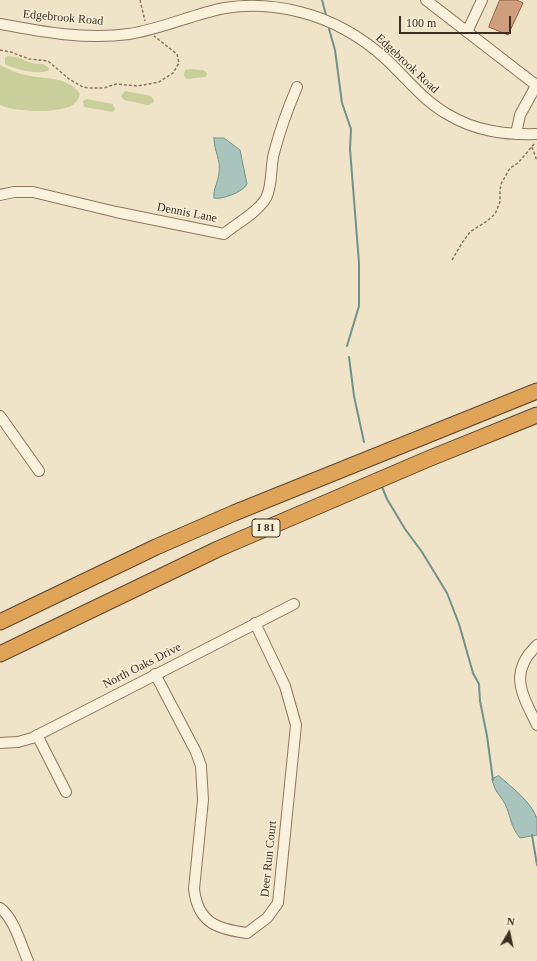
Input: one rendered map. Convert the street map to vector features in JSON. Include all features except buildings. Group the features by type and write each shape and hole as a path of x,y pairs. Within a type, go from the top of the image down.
{"highway":[{"name":"I 81","path":"0,622 142,554 234,513 537,392"},
{"name":"I 81","path":"0,654 225,546 428,459 537,415"}],"street":[{"path":"426,0 537,84 520,116 516,134"},
{"path":"467,32 482,0"},
{"name":"Edgebrook Road","path":"0,24 65,34 91,36 123,34 150,29 200,14 241,6 275,7 300,12 335,25 355,36 386,60 431,104 465,124 493,132 537,137"},
{"name":"Dennis Lane","path":"0,195 14,192 32,192 116,212 224,234 254,211 266,198 270,184 273,154 287,110 298,87"},
{"path":"0,416 39,471"},
{"name":"North Oaks Drive","path":"0,743 18,742 37,735 294,604"},
{"name":"Deer Run Court","path":"155,674 196,752 201,766 203,800 194,889 196,902 202,914 209,922 219,928 229,931 247,933 267,918 278,903 296,725 285,686 255,623"},
{"path":"537,645 526,658 519,674 521,686 537,725"},
{"path":"37,735 66,792"},
{"path":"0,908 5,911 9,918 28,961"}],"path":[{"path":"0,50 11,52 29,59 48,62 69,79 83,87 104,88 116,84 138,86 153,84 165,80 173,74 178,67 179,56 175,51 155,37 145,22 140,0"},
{"path":"452,260 470,232 495,214 500,202 501,184 510,168 532,147 537,137"},
{"path":"532,147 537,161"}],"green space":[{"path":"7,56 16,57 31,63 43,64 49,68 49,70 45,72 34,72 14,68 5,64 5,58"},
{"path":"0,65 22,74 57,80 70,84 80,94 79,97 76,102 70,106 51,111 27,111 0,105"},
{"path":"185,70 203,70 207,73 206,77 185,78"},
{"path":"125,91 151,96 154,100 153,103 148,105 124,100 121,96"},
{"path":"87,99 113,104 115,109 113,112 84,107 83,101"}],"water":[{"path":"214,138 224,138 240,150 247,184 241,190 227,197 214,198 219,168"},
{"path":"499,776 521,795 531,807 537,819 537,835 520,838 517,834 512,825 505,804 493,784 492,779"}],"waterway":[{"path":"322,0 326,15"},
{"path":"329,29 335,50 342,103 351,129 350,149 359,263 359,306 347,346"},
{"path":"349,357 354,396 364,442"},
{"path":"382,487 387,499 405,529 422,552 447,593 459,624 473,673 479,684 480,701 487,736 493,780"},
{"path":"532,835 537,865"}]}
